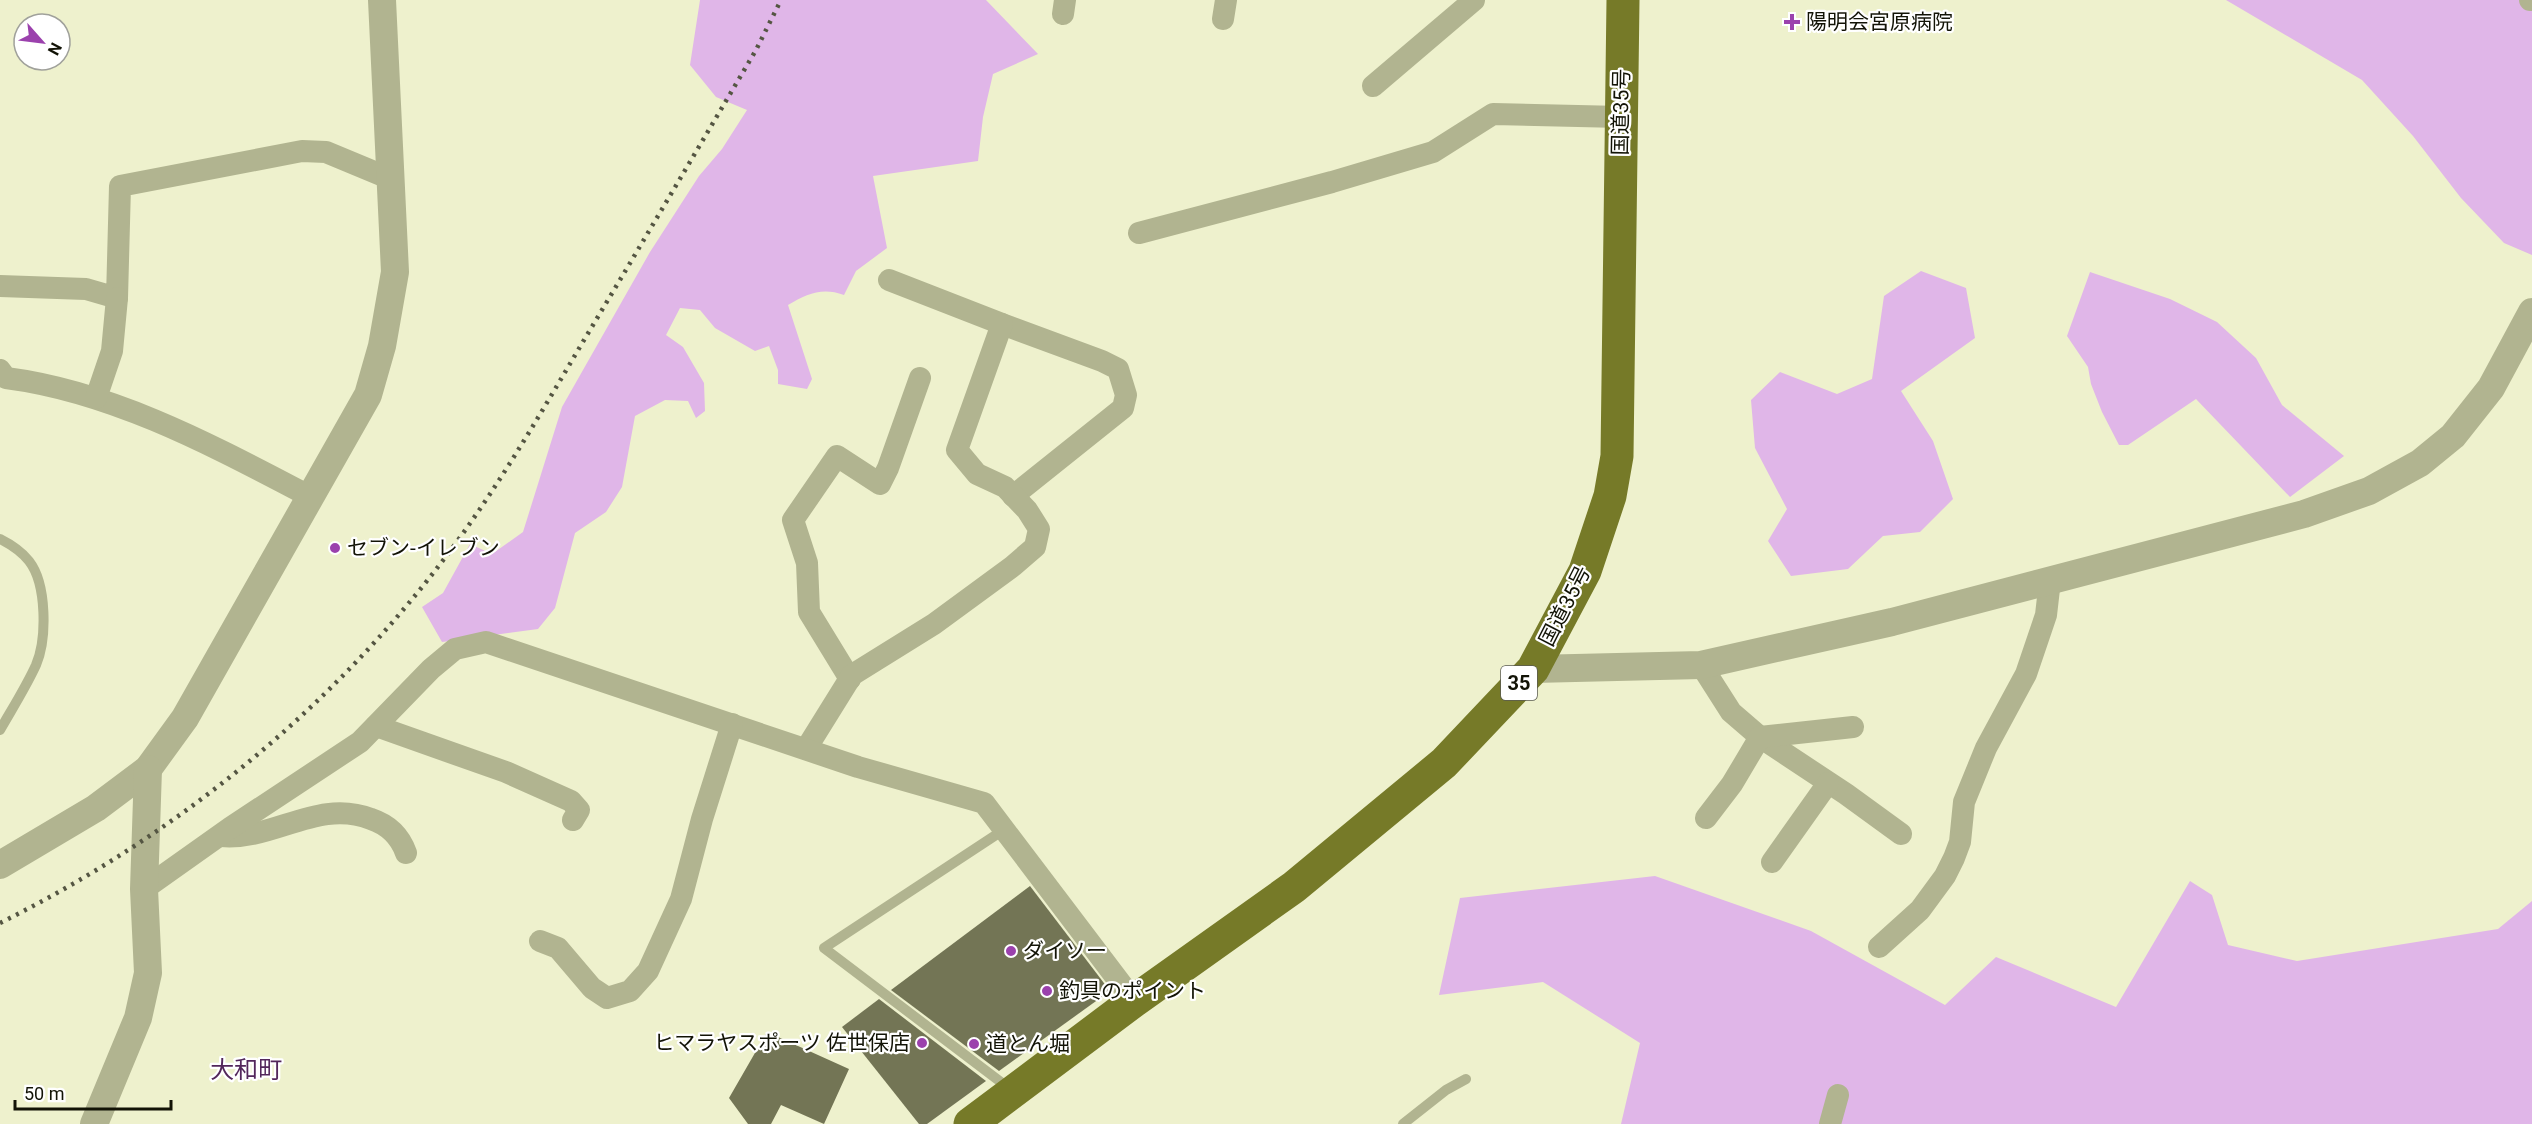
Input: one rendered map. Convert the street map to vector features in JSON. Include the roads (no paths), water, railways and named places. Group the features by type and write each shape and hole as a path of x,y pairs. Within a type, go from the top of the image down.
{"highway":[{"name":"国道35号","path":"969,1124 1134,1001 1294,887 1444,763 1533,669 1585,571 1610,496 1617,456 1623,0"}],"street":[{"path":"0,865 96,808 148,769 184,718 368,395 382,346 395,272 382,0"},
{"path":"1373,86 1474,0"},
{"path":"1139,233 1321,185 1434,152 1493,114 1621,117"},
{"path":"96,398 112,351 117,298 120,186 302,151 326,152 391,179"},
{"path":"889,280 1118,369 1126,395 1123,408 1013,496"},
{"path":"0,286 86,290 117,298"},
{"path":"1533,669 1701,665 1881,624 2304,514 2369,491 2420,463 2453,436 2491,388 2532,312"},
{"path":"806,749 852,675 934,624 1035,547 1039,529 1013,496 1005,487 977,474 957,450 1002,324"},
{"path":"0,370 6,378 36,382 96,398 204,443 311,497"},
{"path":"850,679 809,612 807,563 793,520 837,456 880,484 888,468 920,378"},
{"path":"1879,947 1920,910 1946,876 1960,842 1964,802 1986,748 2026,674 2046,615 2050,580"},
{"path":"144,889 360,742 431,669 455,649 486,642 858,767 984,803 1134,1001"},
{"path":"1701,665 1731,712 1760,737 1901,834"},
{"path":"540,941 558,948 592,988 607,998 630,991 648,971 681,899 702,819 732,724"},
{"path":"376,726 506,772 571,801 579,810 573,820"},
{"path":"1760,737 1853,727"},
{"path":"1706,818 1732,784 1760,737"},
{"path":"94,1124 138,1018 148,973 144,889 148,769"},
{"path":"1772,862 1827,783"},
{"path":"220,836 238,837 335,812 358,813 380,822 400,837 406,853"},
{"path":"1830,1124 1838,1095"}],"lane":[{"path":"0,539 15,547 31,563 42,596 45,633 36,664 0,730"},
{"path":"1005,829 824,948 1013,1091"},
{"path":"1403,1124 1446,1090 1466,1079"}],"railway":[{"path":"0,923 126,852 186,811 298,719 350,669 398,615 464,532 519,449 756,50 781,0"}],"place":[{"name":"陽明会宮原病院","path":"1792,22"},
{"name":"セブン-イレブン","path":"335,548"},
{"name":"ダイソー","path":"1011,951"},
{"name":"釣具のポイント","path":"1047,991"},
{"name":"ヒマラヤスポーツ 佐世保店","path":"922,1043"},
{"name":"道とん堀","path":"974,1044"}],"district":[{"name":"大和町","path":"246,1070"}]}
